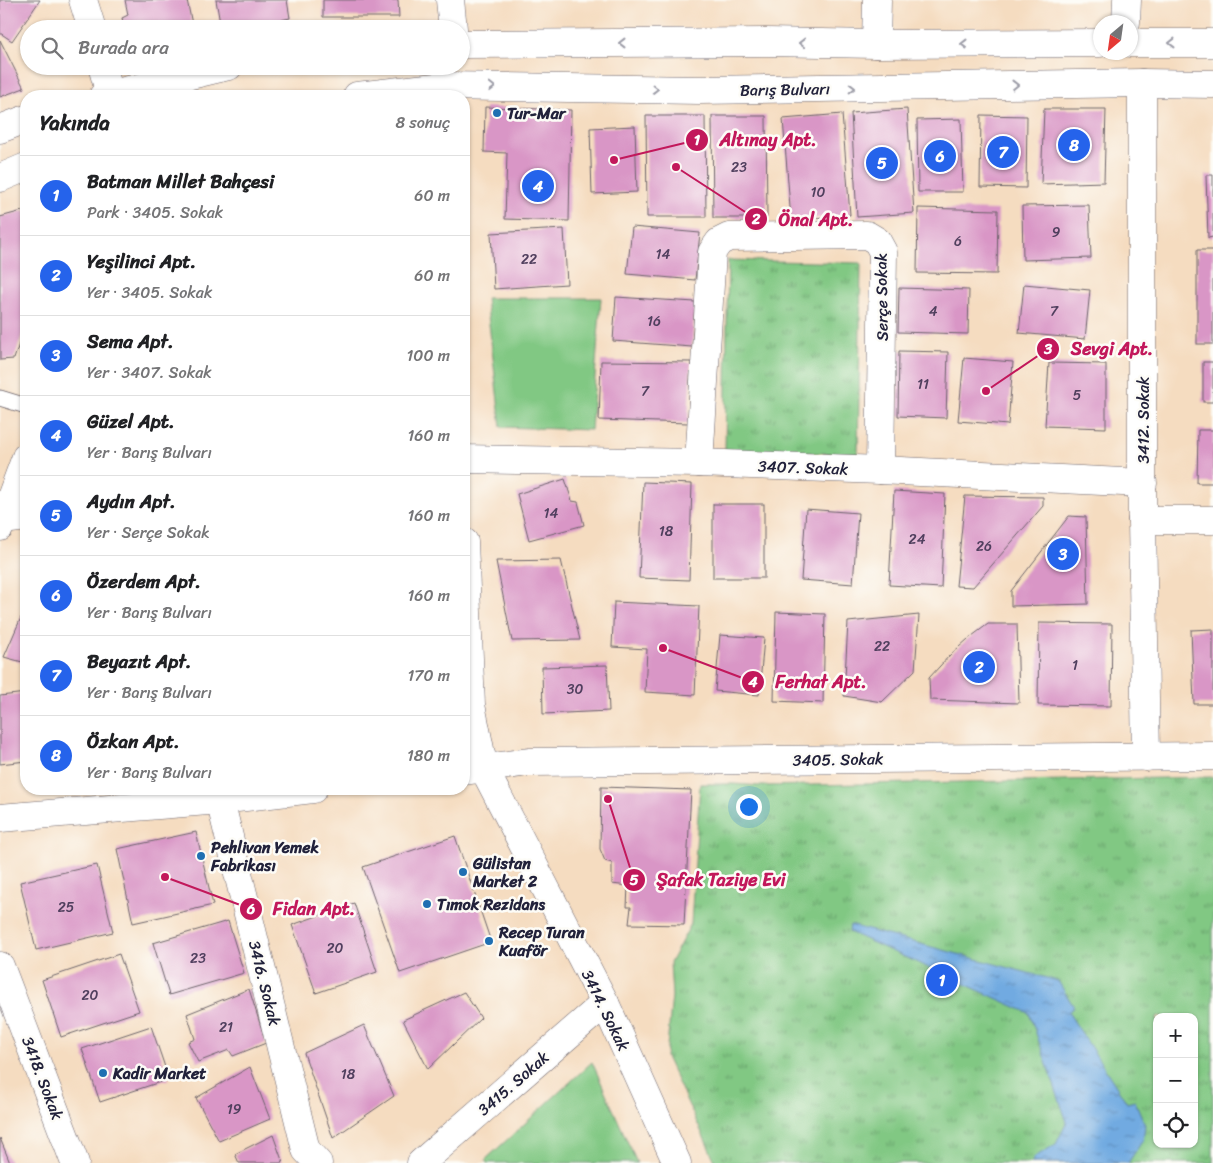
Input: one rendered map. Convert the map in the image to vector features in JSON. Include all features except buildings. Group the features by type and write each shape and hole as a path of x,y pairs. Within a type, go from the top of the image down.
{"street":[{"path":"83,0 89,20"},
{"path":"450,0 452,20"},
{"path":"876,44 877,0"},
{"path":"1126,15 1127,0"},
{"path":"470,44 767,42 876,44 1093,43"},
{"path":"1138,43 1213,43"},
{"path":"104,75 107,90"},
{"path":"132,90 193,75"},
{"name":"Barış Bulvarı","path":"470,91 700,90 1142,83 1213,84"},
{"name":"3412. Sokak","path":"1142,83 1142,520 1146,757"},
{"path":"0,129 20,121"},
{"path":"0,178 20,170"},
{"name":"Serçe Sokak","path":"699,463 712,252 719,242 729,237 867,234 877,241 883,252 880,470"},
{"name":"3407. Sokak","path":"470,459 699,463 1143,483"},
{"path":"10,521 20,481"},
{"path":"1142,520 1213,520"},
{"name":"3414. Sokak","path":"470,681 474,770 604,1003 676,1163"},
{"name":"3405. Sokak","path":"474,770 529,762 1213,756"},
{"path":"2,817 262,795"},
{"name":"3416. Sokak","path":"220,800 306,1150 318,1163"},
{"name":"3418. Sokak","path":"0,966 75,1163"},
{"name":"3415. Sokak","path":"421,1163 604,1003"}],"lane":[{"path":"0,398 20,404"}],"green space":[{"path":"728,260 861,263 858,454 725,451"},
{"path":"486,298 601,298 591,430 501,427"},
{"path":"1213,777 1213,1163 716,1163 666,1057 672,996 670,963 691,924 700,784 761,786"},
{"path":"592,1062 637,1163 487,1163 485,1160"}],"water":[{"path":"850,925 1058,981 1074,1007 1068,1012 1127,1103 1135,1101 1145,1125 1143,1140 1128,1163 1031,1163 1035,1157 1056,1144 1067,1122 1029,1013 849,932"}],"place":[{"name":"Tur-Mar","path":"497,113"},
{"name":"Özkan Apt.","path":"1074,145"},
{"name":"Beyazıt Apt.","path":"1003,152"},
{"name":"Özerdem Apt.","path":"940,156"},
{"name":"Altınay Apt.","path":"614,160"},
{"name":"Aydın Apt.","path":"882,163"},
{"name":"Önal Apt.","path":"676,167"},
{"name":"Güzel Apt.","path":"538,186"},
{"name":"Sevgi Apt.","path":"986,391"},
{"name":"Sema Apt.","path":"1063,554"},
{"name":"Ferhat Apt.","path":"663,648"},
{"name":"Yeşilinci Apt.","path":"979,667"},
{"name":"Şafak Taziye Evi","path":"608,799"},
{"name":"Pehlivan Yemek Fabrikası","path":"201,856"},
{"name":"Gülistan Market 2","path":"463,872"},
{"name":"Fidan Apt.","path":"165,877"},
{"name":"Tımok Rezidans","path":"427,904"},
{"name":"Recep Turan Kuaför","path":"489,941"},
{"name":"Batman Millet Bahçesi","path":"942,980"},
{"name":"Kadir Market","path":"103,1073"}]}
